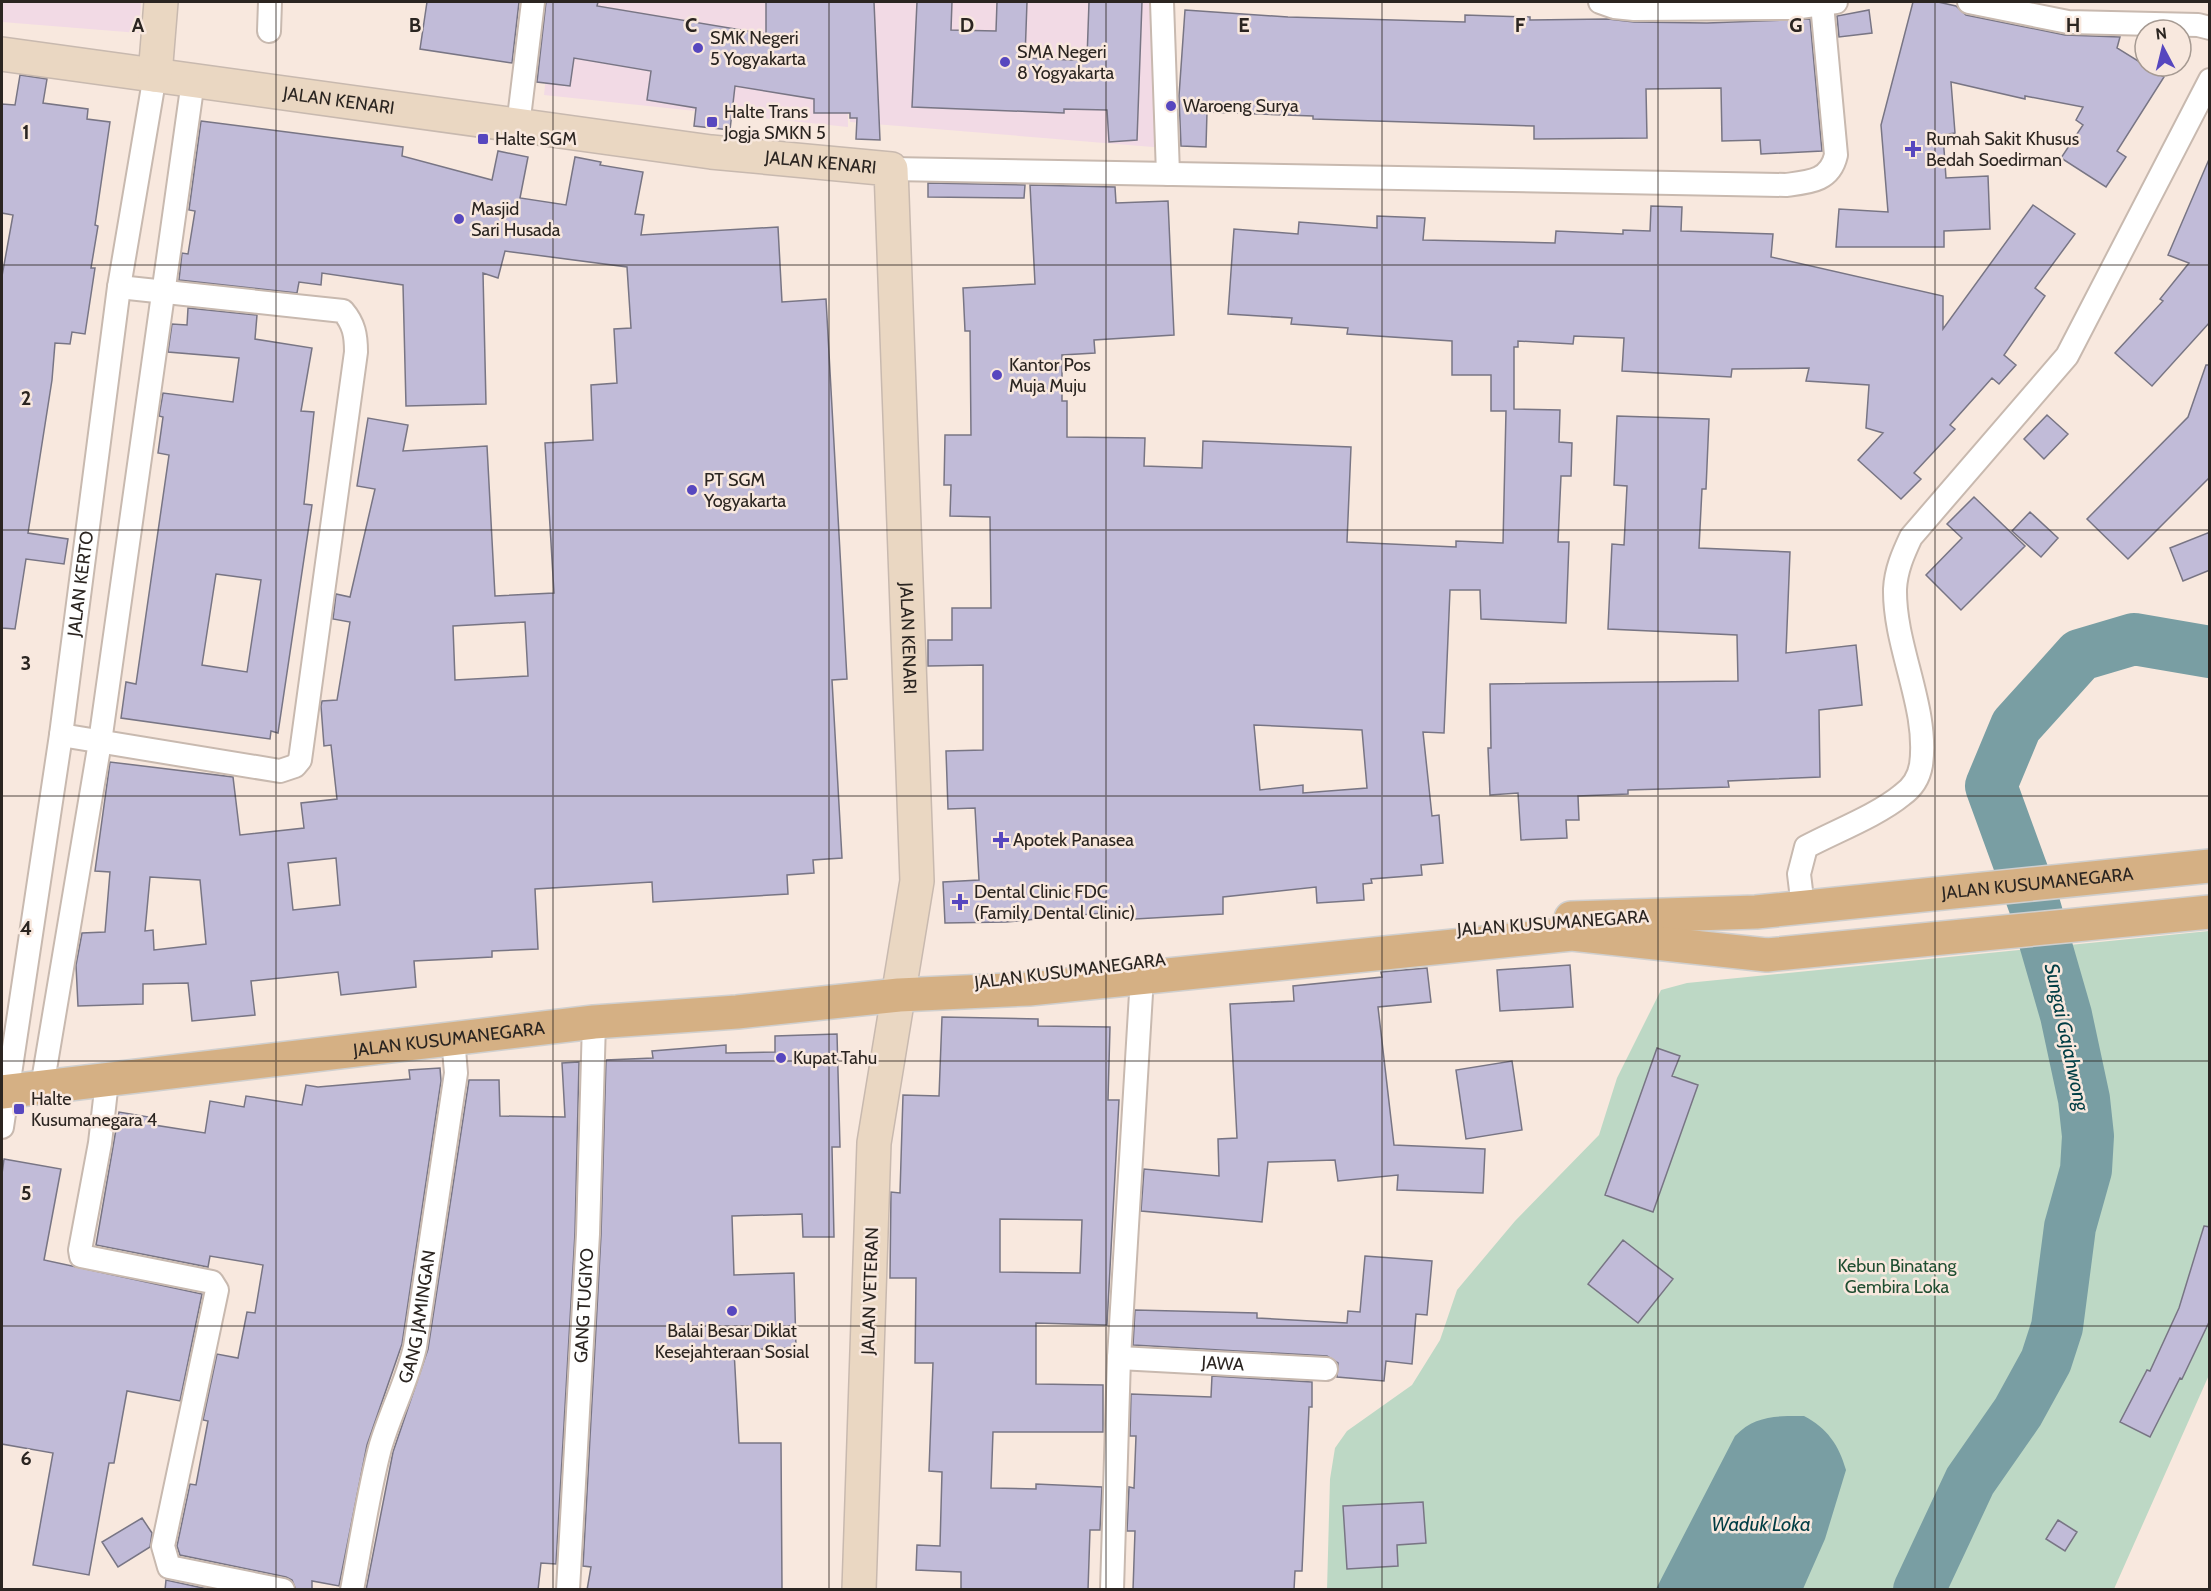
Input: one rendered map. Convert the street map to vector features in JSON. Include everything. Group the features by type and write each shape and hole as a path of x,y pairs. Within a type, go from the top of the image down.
{"main road":[{"path":"155,75 161,2"},
{"name":"JALAN KENARI","path":"2,54 711,152 891,169 917,881 899,995"},
{"path":"825,163 853,180 874,199 894,242"},
{"name":"JALAN KUSUMANEGARA","path":"4,1091 107,1081 594,1022 737,1012 899,995 1028,974 1579,917 1756,912 2210,866"},
{"name":"JALAN KUSUMANEGARA","path":"899,995 1029,989 1572,934 1767,955 2210,912"},
{"name":"JALAN VETERAN","path":"859,1590 874,1143 899,995"}],"street":[{"path":"269,31 270,2"},
{"path":"518,126 533,2"},
{"path":"1162,2 1168,174"},
{"path":"891,169 1786,185 1824,176 1833,168 1836,155 1829,3 1634,9 1614,7 1600,2"},
{"path":"1969,2 2068,22 2198,25 2210,28"},
{"name":"JALAN KERTO","path":"2,1127 4,1091 61,735 119,287 155,75"},
{"path":"1803,907 1799,874 1806,847 1902,796 1916,780 1922,753 1918,718 1897,618 1895,588 1899,562 1911,537 2067,356 2210,80"},
{"path":"42,1087 100,742 193,81"},
{"path":"61,735 280,771 295,766 300,760 356,352 356,336 351,320 343,311 119,287"},
{"path":"1112,1590 1119,1358 1142,977"},
{"name":"GANG TUGIYO","path":"568,1590 588,1234 594,1022"},
{"name":"GANG JAMINGAN","path":"352,1590 381,1448 392,1411 403,1389 415,1347 456,1073 453,1038"},
{"path":"107,1081 100,1143 80,1250 81,1256 212,1282 217,1290 163,1546 165,1557 169,1567 283,1590"},
{"name":"JAWA","path":"1119,1358 1326,1369"}],"shaded area":[{"path":"2,2 141,2 139,33 2,22"},
{"name":"SMK Negeri 5 Yogyakarta","path":"554,2 846,2 848,127 544,95"},
{"name":"SMA Negeri 8 Yogyakarta","path":"848,2 1158,2 1165,148 850,122"}],"green space":[{"name":"Kebun Binatang Gembira Loka","path":"2209,931 2209,1375 2114,1589 1327,1590 1330,1479 1335,1448 1347,1431 1412,1385 1440,1340 1457,1290 1515,1221 1599,1135 1617,1078 1661,990 1687,983"}],"water":[{"name":"Waduk Loka","path":"1804,1416 1831,1438 1846,1470 1825,1539 1803,1589 1656,1589 1735,1436 1759,1420"}],"building":[{"path":"427,2 519,2 512,63 420,49"},
{"name":"SMK Negeri 5 Yogyakarta","path":"546,2 598,2 597,6 766,34 766,2 874,2 880,140 856,139 857,118 850,118 850,113 814,113 814,99 735,86 730,130 694,126 696,108 647,100 651,71 574,58 570,86 537,82"},
{"path":"917,2 952,2 951,30 996,31 997,2 1027,2 1025,58 1071,60 1087,59 1089,2 1142,2 1137,140 1109,142 1107,110 1064,109 1064,113 912,107"},
{"path":"1913,2 1938,2 1956,6 1966,15 2065,35 2120,37 2117,48 2133,58 2133,78 2163,78 2117,151 2126,157 2106,187 2061,158 2083,125 2076,120 2083,107 2025,96 2025,99 1951,82 1955,133 1943,135 1946,178 1988,176 1990,229 1944,231 1944,247 1836,247 1839,209 1888,212 1881,125"},
{"path":"1185,10 1288,17 1465,22 1465,15 1530,17 1530,20 1608,19 1634,22 1707,23 1810,19 1822,151 1761,154 1760,140 1722,141 1721,88 1646,89 1647,138 1534,139 1534,126 1313,119 1313,116 1207,112 1206,147 1181,146 1179,96"},
{"path":"1869,10 1872,33 1839,37 1837,16"},
{"path":"20,75 47,79 43,103 88,109 87,119 110,122 95,225 98,226 91,268 95,268 85,334 72,332 70,344 55,343 52,380 28,533 68,539 64,564 26,559 15,629 2,628 2,276 13,215 2,213 2,104 15,105"},
{"path":"201,121 403,147 402,156 492,180 498,151 528,157 520,198 566,205 575,157 601,162 600,165 643,172 635,214 644,215 641,235 778,227 782,302 826,299 847,679 832,680 842,858 813,860 814,873 787,875 788,894 653,902 652,882 535,889 538,949 492,951 492,957 414,961 416,987 341,995 338,972 251,981 255,1015 192,1021 188,983 143,984 143,1004 78,1006 76,965 82,933 105,932 110,872 95,871 110,762 233,777 240,835 304,828 301,803 337,799 331,745 324,746 321,706 322,701 337,700 350,622 333,619 336,594 350,597 375,489 357,486 368,418 408,425 403,451 487,446 495,596 554,593 545,443 593,440 591,385 617,383 614,329 631,328 627,267 505,251 498,278 483,273 486,404 406,406 403,285 322,273 321,285 299,282 297,293 179,280 182,253 188,254 195,211 189,210","holes":["525,622 528,676 455,680 453,626","336,858 340,905 293,910 288,863","150,877 200,880 206,944 154,950 153,930 145,931"]},
{"path":"2210,157 2210,322 2152,386 2115,353 2163,301 2160,299 2189,263 2168,255"},
{"path":"928,183 1025,185 1024,198 928,197"},
{"path":"1030,185 1115,187 1116,203 1168,201 1174,335 1094,340 1095,353 1062,355 1062,401 1067,401 1067,437 1145,438 1144,466 1202,468 1203,441 1351,447 1347,542 1456,547 1456,541 1503,543 1506,411 1491,411 1491,375 1452,375 1452,341 1347,334 1348,328 1291,324 1292,318 1228,314 1234,229 1298,234 1299,222 1377,228 1377,216 1425,218 1423,240 1555,243 1556,231 1623,234 1623,230 1650,231 1651,206 1682,207 1681,231 1773,234 1771,257 1943,296 1943,329 2033,205 2075,234 2035,288 2045,296 2004,355 2016,365 1999,384 1992,378 1950,425 1955,429 1914,473 1921,479 1901,499 1858,460 1883,433 1866,428 1869,385 1806,381 1809,368 1732,369 1731,377 1622,371 1624,338 1574,336 1573,344 1518,341 1518,347 1514,347 1514,409 1560,410 1559,442 1572,443 1571,476 1561,476 1558,542 1569,542 1566,623 1481,619 1480,590 1450,590 1444,733 1423,732 1432,816 1439,815 1443,863 1421,865 1422,875 1371,879 1372,883 1363,884 1364,900 1317,903 1316,887 1223,897 1223,914 1135,919 1134,910 1006,922 945,923 943,882 979,880 975,808 948,809 946,751 983,750 983,665 928,666 928,640 952,640 952,608 991,608 990,517 950,516 951,485 944,485 945,435 971,435 970,331 965,331 963,288 1035,284","holes":["1254,725 1362,730 1367,788 1303,793 1303,785 1260,790"]},
{"path":"188,308 257,315 255,339 312,348 301,411 314,412 304,504 312,505 278,733 271,731 270,739 121,718 126,682 136,684 169,455 158,453 163,417 159,416 163,393 233,402 239,358 168,352 172,324 187,325","holes":["216,574 261,580 247,672 202,665"]},
{"path":"2206,365 2210,365 2210,477 2128,559 2087,519 2188,417"},
{"path":"2047,415 2068,434 2044,459 2024,439"},
{"path":"1617,416 1709,419 1706,489 1702,489 1699,548 1790,552 1786,653 1856,645 1862,705 1819,710 1820,777 1728,781 1729,787 1628,790 1628,794 1578,796 1579,820 1566,820 1567,838 1521,840 1518,793 1490,795 1488,748 1491,748 1490,684 1738,681 1737,635 1608,629 1612,544 1624,545 1627,486 1614,485"},
{"path":"1974,497 2025,546 1961,610 1926,575 1962,538 1947,524"},
{"path":"2030,512 2058,538 2041,557 2012,531"},
{"path":"2210,532 2210,570 2183,581 2170,548"},
{"path":"1570,965 1573,1007 1500,1011 1497,970"},
{"path":"1427,968 1431,1002 1378,1007 1394,1145 1485,1149 1483,1193 1397,1190 1398,1175 1338,1181 1335,1160 1268,1162 1262,1222 1141,1211 1144,1169 1219,1176 1218,1139 1237,1138 1230,1004 1294,1001 1293,986 1382,977 1381,972"},
{"path":"942,1017 1038,1019 1038,1026 1110,1027 1108,1100 1119,1100 1107,1325 1036,1323 1036,1384 1103,1385 1103,1432 993,1432 991,1488 1036,1489 1036,1484 1102,1487 1100,1530 1090,1530 1088,1590 961,1590 961,1572 916,1570 917,1545 940,1546 942,1472 929,1471 933,1363 915,1363 916,1278 890,1278 891,1192 900,1193 903,1095 939,1096","holes":["1000,1219 1082,1220 1080,1273 1000,1272"]},
{"path":"837,1034 840,1147 832,1147 834,1237 803,1237 802,1214 732,1216 734,1275 794,1273 796,1348 734,1350 739,1443 781,1443 782,1590 587,1590 591,1567 583,1566 601,1235 606,1060 653,1058 652,1051 726,1045 726,1053 775,1052 775,1036"},
{"path":"1657,1048 1680,1056 1672,1076 1698,1085 1653,1212 1605,1195"},
{"path":"1512,1061 1522,1130 1466,1139 1456,1070"},
{"path":"579,1062 575,1233 556,1564 541,1563 538,1590 366,1590 393,1452 428,1349 469,1080 499,1080 500,1116 565,1117 562,1063"},
{"path":"440,1068 441,1081 402,1344 367,1445 339,1586 312,1581 312,1590 296,1590 292,1580 286,1577 180,1555 177,1546 190,1484 196,1485 208,1421 203,1420 217,1354 238,1358 247,1312 255,1313 263,1265 210,1256 208,1267 96,1245 119,1112 149,1117 148,1124 205,1133 210,1101 244,1107 246,1096 302,1105 306,1085 318,1087 410,1079 409,1070"},
{"path":"4,1159 61,1169 44,1260 202,1294 180,1401 127,1391 114,1463 109,1463 89,1575 33,1565 53,1453 2,1444 2,1174"},
{"path":"2204,1226 2210,1227 2210,1320 2182,1379 2180,1378 2150,1437 2120,1422 2147,1370 2150,1371 2179,1308"},
{"path":"1623,1240 1673,1279 1638,1323 1588,1284"},
{"path":"1365,1256 1432,1261 1427,1315 1416,1314 1412,1364 1386,1361 1384,1381 1337,1377 1338,1363 1327,1356 1133,1345 1135,1310 1257,1313 1257,1318 1347,1323 1348,1311 1360,1312"},
{"path":"1212,1376 1312,1382 1302,1571 1295,1571 1294,1590 1133,1590 1135,1531 1127,1531 1129,1487 1134,1488 1136,1436 1130,1436 1131,1394 1211,1397"},
{"path":"1423,1502 1426,1543 1397,1545 1398,1566 1347,1569 1343,1506"},
{"path":"142,1518 152,1533 150,1547 118,1567 102,1542"},
{"path":"2058,1520 2077,1532 2065,1551 2046,1539"},
{"path":"166,1580 212,1590 165,1590"}],"waterway":[{"name":"Sungai Gajahwong","path":"1919,1590 1970,1481 2018,1412 2046,1361 2057,1327 2070,1227 2086,1170 2088,1136 2084,1099 2066,1015 2034,904 1991,786 2016,726 2080,655 2134,639 2210,652"}],"place":[{"name":"SMK Negeri 5 Yogyakarta","path":"698,48"},
{"name":"SMA Negeri 8 Yogyakarta","path":"1005,62"},
{"name":"Waroeng Surya","path":"1171,106"},
{"name":"Halte Trans Jogja SMKN 5","path":"712,122"},
{"name":"Halte SGM","path":"483,139"},
{"name":"Rumah Sakit Khusus Bedah Soedirman","path":"1913,149"},
{"name":"Masjid Sari Husada","path":"459,219"},
{"name":"Kantor Pos Muja Muju","path":"997,375"},
{"name":"PT SGM Yogyakarta","path":"692,490"},
{"name":"Apotek Panasea","path":"1001,840"},
{"name":"Dental Clinic FDC (Family Dental Clinic)","path":"960,902"},
{"name":"Kupat Tahu","path":"781,1058"},
{"name":"Halte Kusumanegara 4","path":"19,1109"},
{"name":"Balai Besar Diklat Kesejahteraan Sosial","path":"732,1311"}]}
